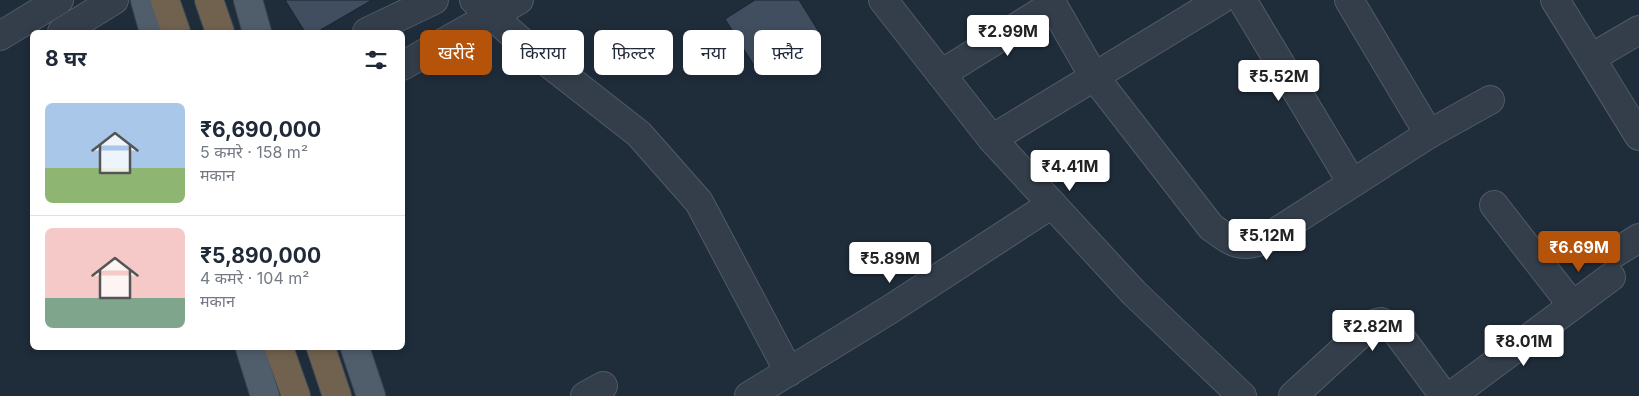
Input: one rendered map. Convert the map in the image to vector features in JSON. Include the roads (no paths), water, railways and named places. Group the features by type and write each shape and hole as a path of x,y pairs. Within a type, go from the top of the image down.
{"highway":[{"path":"165,0 175,30"},
{"path":"209,0 219,30"},
{"path":"280,350 296,396"},
{"path":"322,350 337,396"}],"main road":[{"path":"145,0 153,30"},
{"path":"248,0 256,30"},
{"path":"251,350 265,396"},
{"path":"356,350 371,396"}],"street":[{"path":"0,36 59,0"},
{"path":"65,30 114,0"},
{"path":"371,30 434,0"},
{"path":"405,64 484,8 519,0"},
{"path":"884,0 992,139 1134,293 1242,396"},
{"path":"992,139 1093,75 1220,0"},
{"path":"1242,0 1352,183"},
{"path":"1349,0 1429,134"},
{"path":"1555,0 1639,136"},
{"path":"941,74 1051,2 1093,75 1211,228 1232,242 1246,246 1264,240 1429,134 1490,100"},
{"path":"484,8 524,44 639,134 699,202 789,372"},
{"path":"1590,58 1639,30"},
{"path":"749,396 1052,204"},
{"path":"1494,205 1572,305"},
{"path":"1451,396 1572,305 1639,238"},
{"path":"1293,396 1370,325 1381,322 1393,328 1444,396"}]}
